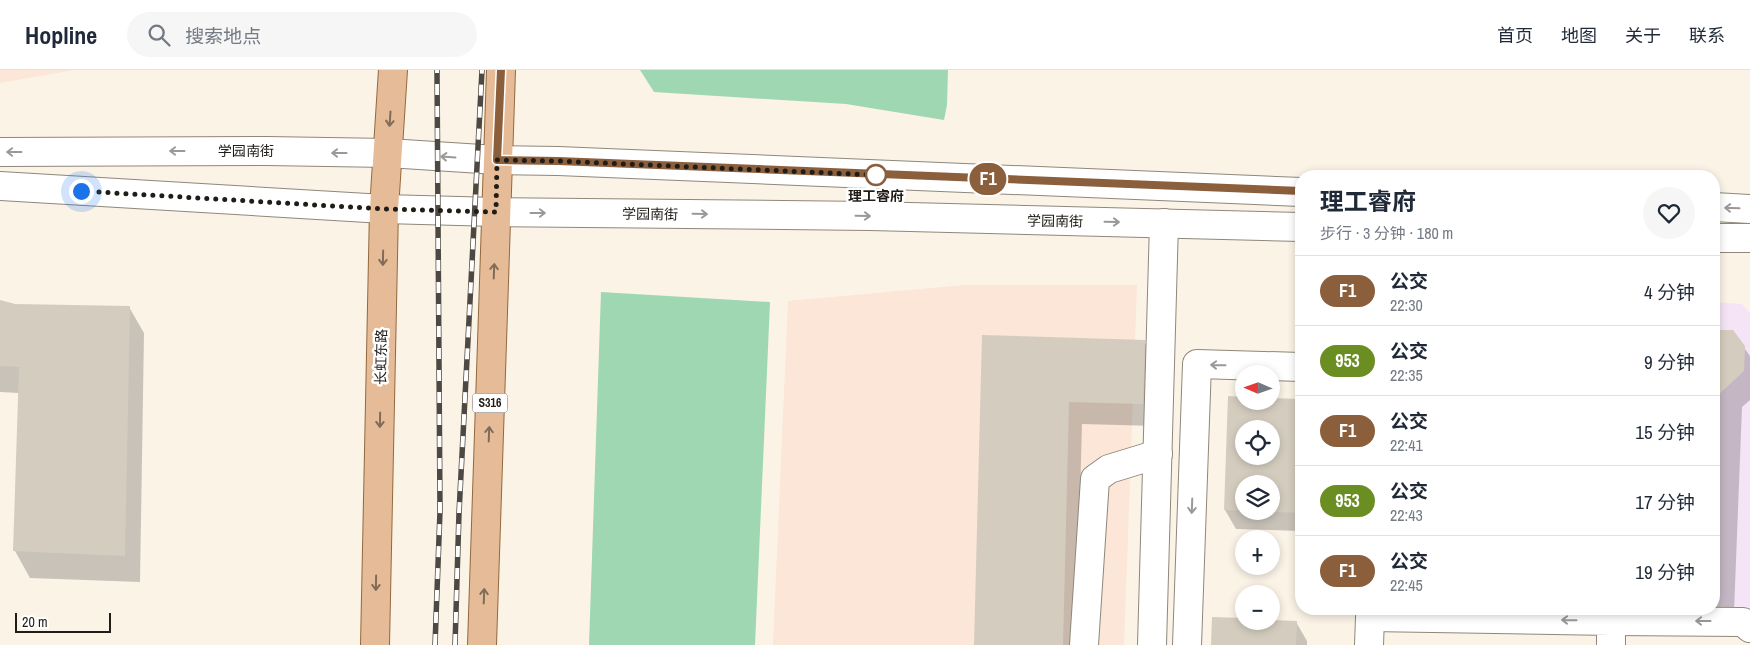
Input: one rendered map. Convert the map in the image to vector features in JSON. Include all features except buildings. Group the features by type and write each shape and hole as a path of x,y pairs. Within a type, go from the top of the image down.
{"main road":[{"name":"长虹东路","path":"375,645 384,209 393,70"},
{"name":"S316","path":"482,645 501,70"}],"street":[{"name":"学园南街","path":"0,152 268,151 388,154 1295,192"},
{"name":"学园南街","path":"0,186 384,209 880,216 1295,227"},
{"path":"1720,207 1750,209"},
{"path":"1152,645 1164,223"},
{"path":"1720,238 1750,238"},
{"path":"1187,645 1196,364 1295,367"},
{"path":"1084,645 1095,479 1109,470 1158,454"},
{"path":"1369,645 1370,615"},
{"path":"1540,615 1611,633 1743,622 1750,628"}],"shaded area":[{"path":"0,70 73,70 0,83"},
{"path":"965,285 1137,285 1124,645 773,645 788,301"},
{"path":"1720,302 1742,304 1750,313 1750,607 1720,606"}],"green space":[{"path":"640,70 948,70 947,105 944,120 846,104 654,92"},
{"path":"601,292 770,302 755,645 589,645"}],"railway":[{"path":"435,645 440,511 437,70"},
{"path":"455,645 459,513 482,70"}],"bus line":[{"name":"F1","path":"501,70 497,160 1295,191"}],"place":[{"name":"理工睿府","path":"876,175"}],"route":[{"path":"81,191 384,209 496,212 497,160 876,175"}]}
